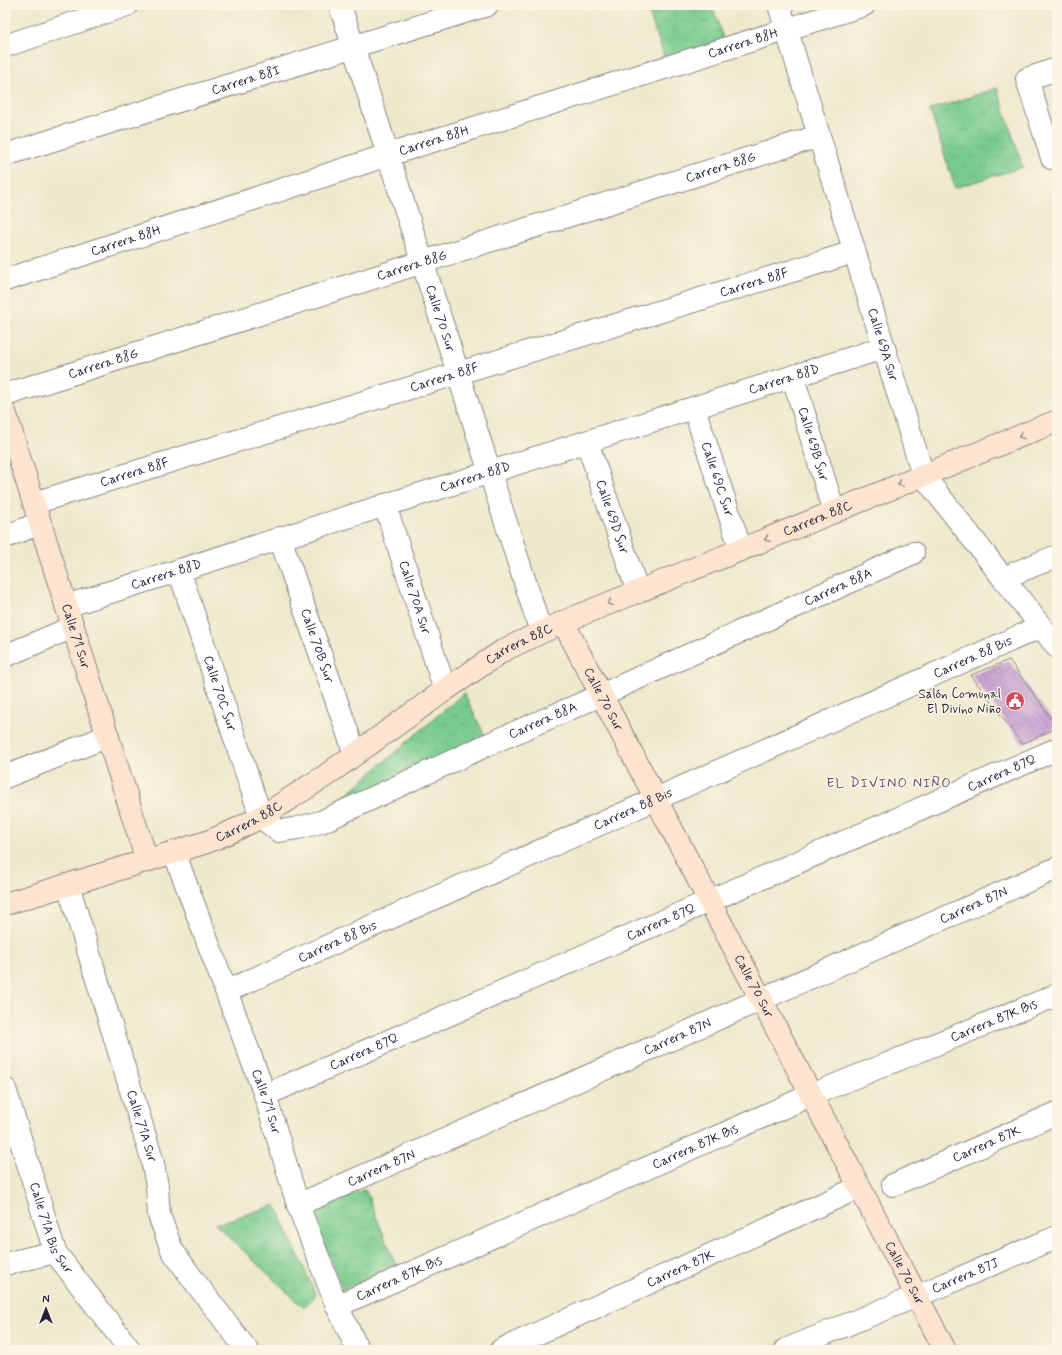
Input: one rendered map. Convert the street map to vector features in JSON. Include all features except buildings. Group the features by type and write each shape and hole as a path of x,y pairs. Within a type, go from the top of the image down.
{"street":[{"path":"5,46 128,5"},
{"name":"Calle 70 Sur","path":"340,5 541,632"},
{"name":"Carrera 88I","path":"5,155 487,5"},
{"name":"Calle 69A Sur","path":"779,5 923,475 1057,647"},
{"name":"Carrera 88H","path":"5,280 388,155 864,5"},
{"path":"1052,158 1027,79 1057,69"},
{"name":"Carrera 88G","path":"5,409 422,263 819,136"},
{"name":"Carrera 88F","path":"5,537 37,513 458,374 854,252"},
{"name":"Carrera 88D","path":"66,606 883,348"},
{"name":"Calle 69B Sur","path":"793,377 834,512"},
{"name":"Calle 69C Sur","path":"694,408 740,550"},
{"name":"Calle 71 Sur","path":"5,409 147,861"},
{"name":"Carrera 88C","path":"5,904 207,842 235,830 261,817 325,776 445,690 504,650 563,622 1057,421"},
{"name":"Calle 69D Sur","path":"587,442 638,592"},
{"name":"Calle 70A Sur","path":"385,505 445,690"},
{"name":"Calle 70B Sur","path":"280,538 355,754"},
{"name":"Carrera 88A","path":"261,817 279,831 321,822 489,744 601,695 913,553"},
{"path":"1003,578 1057,556"},
{"name":"Calle 70C Sur","path":"179,570 261,817"},
{"name":"Calle 70 Sur","path":"563,622 945,1350"},
{"path":"5,656 73,627"},
{"name":"Carrera 88 Bis","path":"227,991 1040,627"},
{"path":"5,777 108,736"},
{"name":"Carrera 87Q","path":"265,1096 1057,749"},
{"name":"Calle 71 Sur","path":"174,852 265,1096 298,1205 337,1306 358,1350"},
{"name":"Carrera 87N","path":"298,1205 1057,868"},
{"name":"Calle 71A Sur","path":"68,885 152,1159 157,1186 159,1215 172,1250 247,1350"},
{"name":"Carrera 87K Bis","path":"337,1306 811,1095 1057,994"},
{"name":"Calle 71A Bis Sur","path":"5,1089 55,1252 130,1350"},
{"name":"Carrera 87K","path":"893,1185 1057,1113"},
{"name":"Carrera 87K","path":"501,1350 860,1187"},
{"name":"Carrera 87J","path":"785,1350 1057,1237"},
{"path":"5,1264 55,1252"}],"green space":[{"path":"646,5 712,5 724,40 665,59"},
{"path":"997,88 1023,167 955,188 930,110"},
{"path":"464,693 485,736 327,811"},
{"path":"365,1189 396,1265 343,1290 311,1213"},
{"path":"276,1205 316,1295 304,1308 215,1224"}],"place":[{"name":"Salón Comunal El Divino Niño","path":"1015,701"}],"district":[{"name":"EL DIVINO NIÑO","path":"889,783"}]}
